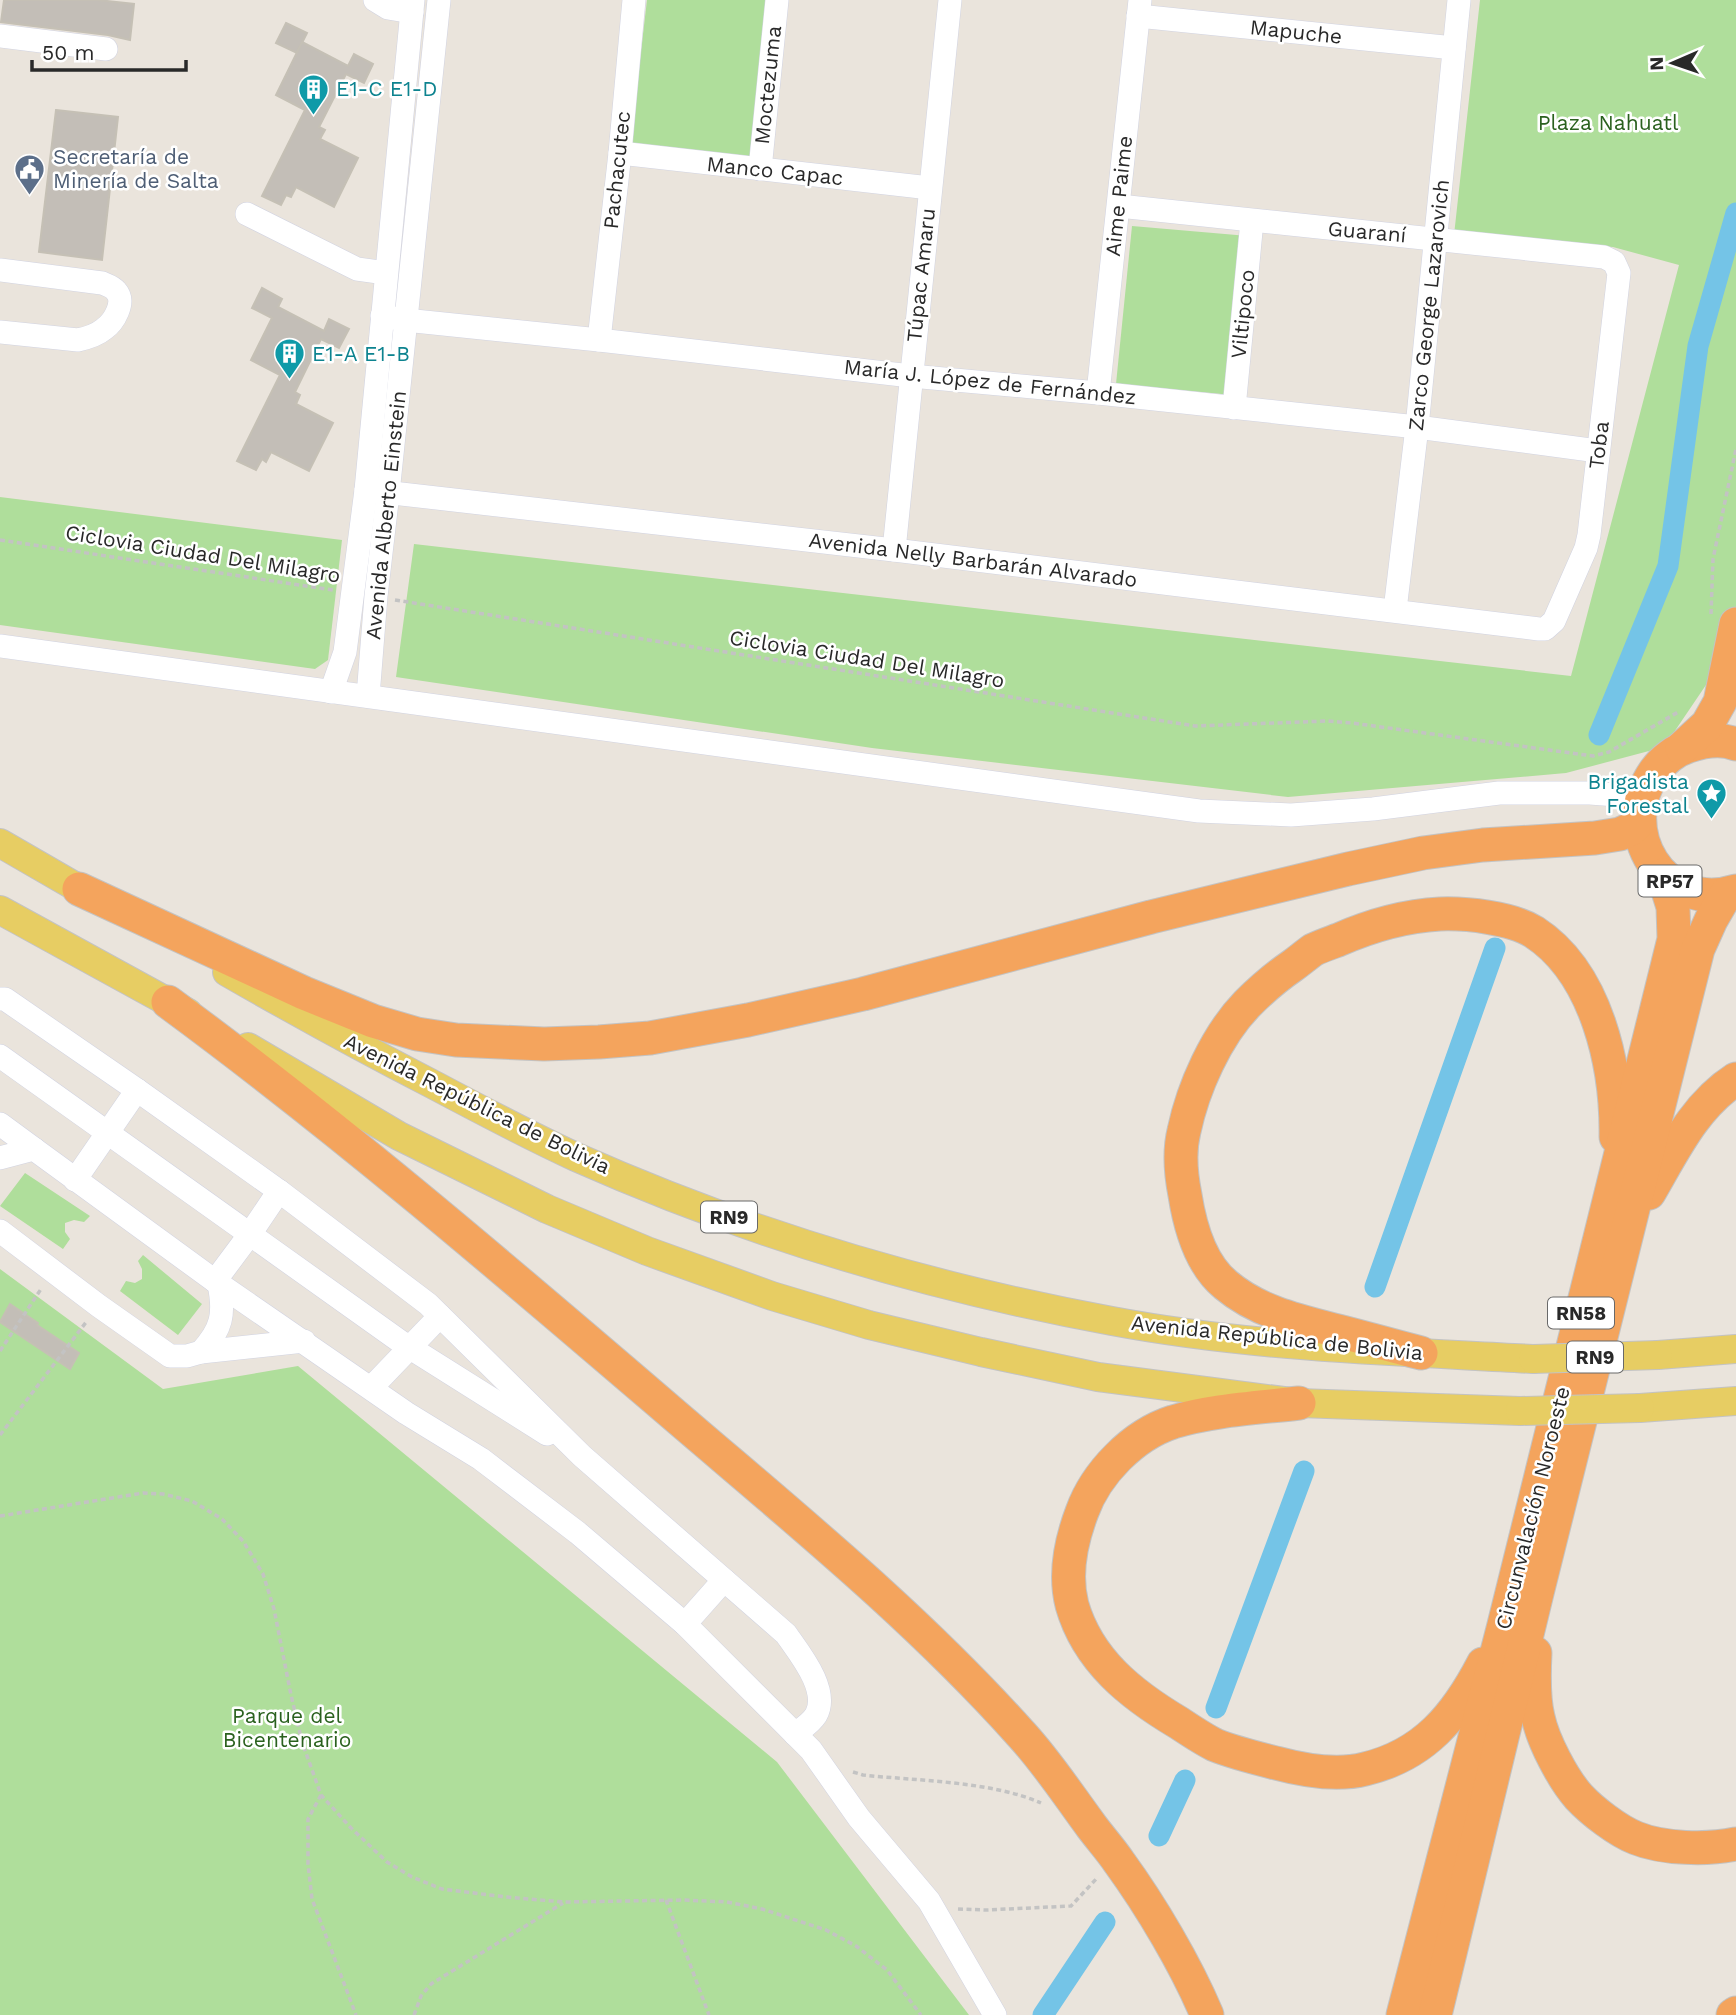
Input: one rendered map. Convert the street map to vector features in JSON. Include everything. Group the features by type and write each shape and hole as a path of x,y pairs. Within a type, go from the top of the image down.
{"highway":[{"path":"79,889 304,993 373,1021 416,1034 456,1040 544,1044 650,1038 748,1020 863,994 1151,917 1423,853 1620,834 1631,829 1639,813 1647,783 1671,756 1707,725 1720,702 1723,623"},
{"path":"1671,756 1705,741 1736,744"},
{"name":"RP57","path":"1639,813 1642,841 1651,860 1663,875 1674,884 1693,892 1709,895 1731,893"},
{"name":"RN58","path":"1663,875 1673,907 1671,1006"},
{"name":"RN58","path":"1671,1006 1711,919 1731,893"},
{"path":"1421,1353 1266,1310 1238,1295 1223,1283 1203,1256 1188,1214 1182,1178 1183,1134 1199,1079 1220,1041 1246,1005 1279,975 1314,950 1367,927 1414,915 1456,913 1497,919 1532,931 1571,967 1593,1004 1608,1060 1616,1108 1616,1148 1611,1197"},
{"path":"168,1002 307,1107 417,1198 880,1592 949,1657 1024,1737 1119,1862 1190,1979 1207,2015"},
{"name":"Circunvalación Noroeste","path":"1403,2015 1611,1197 1671,1006"},
{"name":"Circunvalación Noroeste","path":"1435,2015 1627,1232 1671,1006"},
{"path":"1627,1232 1683,1133 1703,1108 1736,1079"},
{"path":"1298,1403 1212,1413 1171,1423 1139,1440 1106,1469 1087,1496 1068,1565 1072,1603 1083,1633 1105,1665 1144,1702 1214,1744 1244,1755 1314,1771 1363,1770 1388,1762 1409,1751 1449,1719 1473,1684 1504,1625"},
{"path":"1537,1593 1534,1676 1537,1717 1554,1759 1579,1797 1607,1821 1636,1838 1679,1848 1736,1844"}],"main road":[{"name":"Avenida República de Bolivia","path":"0,843 329,1030 498,1119 576,1156 656,1189 769,1232 909,1276 1115,1322 1212,1336 1309,1345 1533,1359 1658,1355 1736,1349"},
{"path":"0,911 168,1002 399,1136 547,1209 647,1251 772,1296 882,1328 1085,1374 1298,1403 1520,1411 1640,1408 1736,1401"}],"street":[{"path":"375,0 388,8 412,6"},
{"name":"Avenida Alberto Einstein","path":"331,692 345,652 352,593 377,491 405,320 439,0"},
{"name":"Pachacutec","path":"599,340 634,0"},
{"name":"Moctezuma","path":"760,169 776,0"},
{"name":"Túpac Amaru","path":"894,550 950,0"},
{"name":"Zarco George Lazarovich","path":"1395,610 1437,239 1459,0"},
{"name":"Avenida Alberto Einstein","path":"368,696 376,596 382,316 412,6"},
{"name":"Mapuche","path":"1139,8 1454,48"},
{"name":"Aime Paime","path":"1098,393 1139,8"},
{"path":"0,36 106,50"},
{"name":"Manco Capac","path":"620,153 930,188"},
{"name":"Guaraní","path":"1119,206 1604,257 1614,262"},
{"path":"247,214 357,268 386,273"},
{"name":"Viltipoco","path":"1234,408 1252,221"},
{"name":"Toba","path":"1554,621 1586,548 1619,273 1614,262"},
{"path":"0,270 102,283 115,289 120,298 113,320 104,330 90,337 78,340 0,331"},
{"name":"María J. López de Fernández","path":"382,316 911,376 1417,427 1598,451"},
{"name":"Avenida Nelly Barbarán Alvarado","path":"377,491 894,550 1539,629 1545,629 1554,621"},
{"path":"0,646 1199,811 1291,815 1373,809 1499,793 1590,793 1617,796 1639,813"},
{"path":"1590,793 1626,782 1671,756"},
{"path":"0,999 5,999 279,1191 428,1304 582,1456 786,1634 819,1689 818,1712 810,1723 803,1742"},
{"path":"0,1056 409,1348 582,1456"},
{"path":"75,1180 106,1131 137,1090"},
{"path":"0,1124 217,1282 406,1413 481,1459 578,1533 685,1624 803,1742 859,1818 929,1901 995,2015"},
{"path":"0,1158 33,1149"},
{"path":"217,1282 279,1191"},
{"path":"0,1231 170,1356 304,1342"},
{"path":"201,1352 215,1337 222,1318 223,1301 217,1282"},
{"path":"371,1388 440,1315"},
{"path":"685,1624 724,1580"}],"path":[{"path":"1723,623 1713,559 1736,449"},
{"name":"Ciclovia Ciudad Del Milagro","path":"0,540 352,593"},
{"name":"Ciclovia Ciudad Del Milagro","path":"376,596 1195,726 1328,721 1593,756 1609,752 1691,705 1720,702"},
{"path":"0,1351 53,1271"},
{"path":"0,1435 99,1306"},
{"path":"0,1516 143,1493 163,1494 192,1501 222,1519 243,1541 262,1574 274,1609 302,1742 321,1795 387,1863 412,1877 442,1889 564,1902 727,1902 762,1909 826,1930 856,1946 887,1970 921,2015"},
{"path":"803,1742 844,1769 863,1775 982,1787 1022,1795 1046,1805"},
{"path":"321,1795 308,1819 308,1864 312,1899 356,2015"},
{"path":"929,1901 953,1909 1071,1906 1096,1878 1119,1862"},
{"path":"666,1900 709,2015"},
{"path":"414,2015 421,1996 431,1984 564,1902"}],"green space":[{"path":"647,0 768,0 750,162 629,153"},
{"name":"Plaza Nahuatl","path":"1480,0 1736,0 1736,689 1708,682 1664,747 1566,773 1288,797 872,748 396,677 414,544 1571,676 1679,265 1613,247 1454,235"},
{"path":"1132,226 1248,236 1232,395 1116,384"},
{"path":"0,497 342,540 328,660 315,669 0,625"},
{"path":"25,1173 90,1216 84,1222 74,1220 65,1223 65,1232 70,1239 63,1249 0,1206"},
{"path":"143,1255 202,1304 178,1335 120,1291 126,1281 135,1283 142,1279 142,1269 138,1261"},
{"name":"Parque del Bicentenario","path":"0,1269 163,1389 298,1366 777,1762 969,2015 0,2015"}],"building":[{"path":"4,0 98,0 134,4 130,40 1,22"},
{"path":"286,23 307,33 297,53 276,43"},
{"name":"E1-C E1-D","path":"302,42 348,66 354,54 373,64 364,83 346,74 319,127 325,130 320,139 358,158 334,207 296,187 291,197 286,195 281,205 262,196 305,110 276,95"},
{"path":"56,110 118,117 102,260 39,252"},
{"name":"E1-A E1-B","path":"262,288 282,299 278,307 324,331 329,319 349,329 339,348 321,339 295,392 300,395 296,404 333,423 309,471 271,452 266,462 262,459 256,470 237,461 280,375 251,360 272,318 252,308"},
{"path":"10,1304 79,1353 70,1369 0,1322"}],"waterway":[{"path":"1599,735 1668,566 1698,346 1736,213"},
{"path":"1375,1287 1495,948"},
{"path":"1216,1708 1304,1471"},
{"path":"1159,1836 1185,1780"},
{"path":"1043,2015 1105,1922"}],"place":[{"name":"E1-C E1-D","path":"313,116"},
{"name":"Secretaría de Minería de Salta","path":"30,196"},
{"name":"E1-A E1-B","path":"289,381"},
{"name":"Brigadista Forestal","path":"1712,821"}]}
